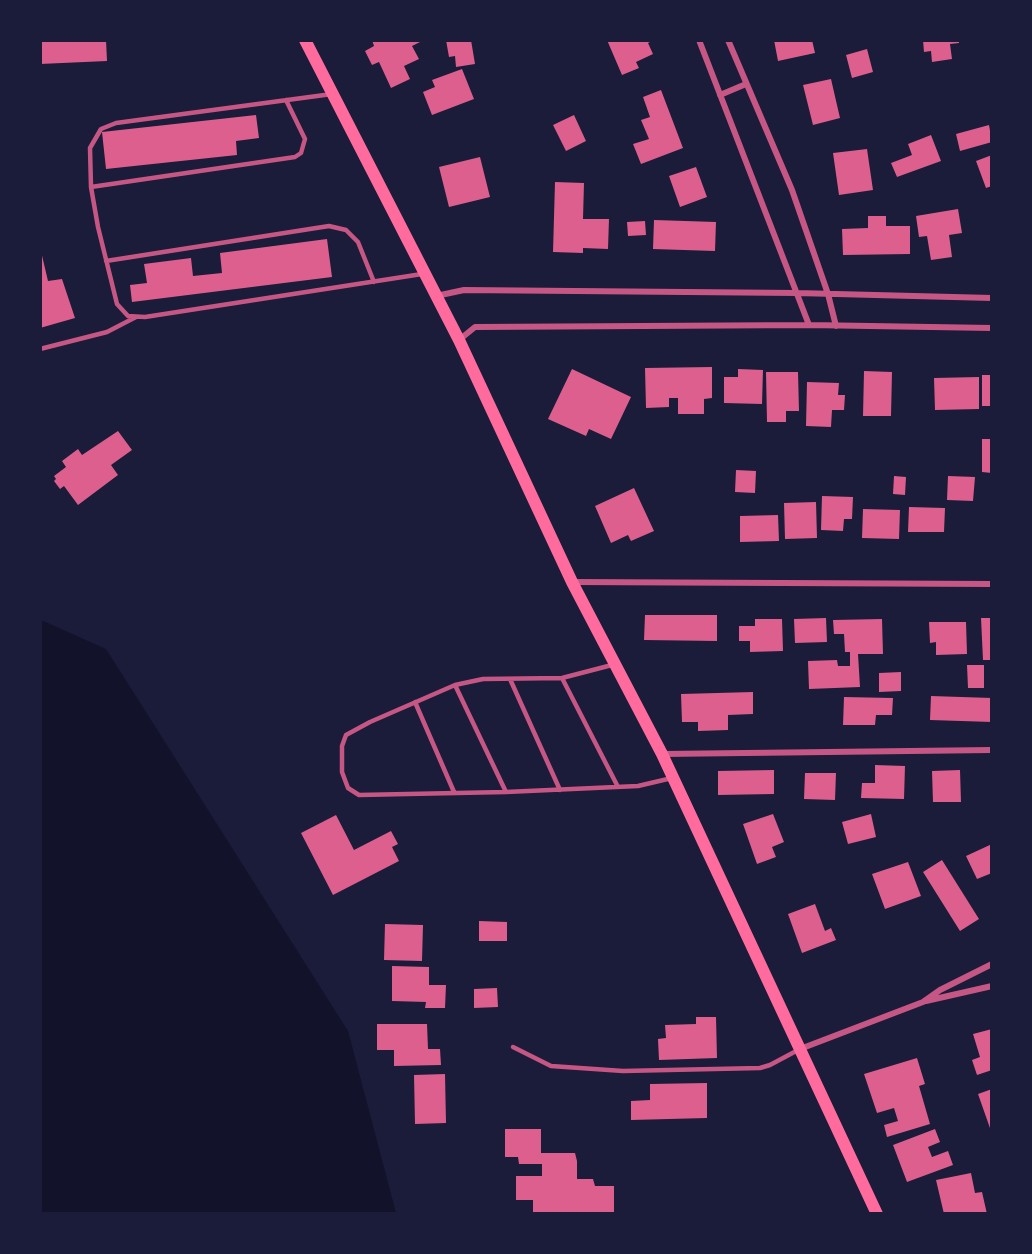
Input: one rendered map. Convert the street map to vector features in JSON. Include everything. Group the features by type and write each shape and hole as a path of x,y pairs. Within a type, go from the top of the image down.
{"main road":[{"path":"305,40 459,340 572,582 662,754 877,1214"}],"street":[{"path":"699,40 809,325"},
{"path":"728,40 792,190 828,294 836,326"},
{"path":"720,95 746,84"},
{"path":"436,296 464,290 797,293 992,298"},
{"path":"459,340 475,327 809,325 992,328"},
{"path":"572,582 992,584"},
{"path":"662,754 992,750"},
{"path":"922,1002 992,963"},
{"path":"800,1049 922,1002 992,986"}],"lane":[{"path":"333,94 108,124 96,134 90,148 91,187 117,304 128,316 136,317 425,274"},
{"path":"91,187 295,157 301,153 305,139 286,100"},
{"path":"106,261 329,226 346,230 358,242 374,282"},
{"path":"40,349 107,332 136,317"},
{"path":"615,664 562,678 483,679 455,685 415,702 346,735 342,746 342,772 348,788 359,795 506,792 638,786 673,778"},
{"path":"562,678 618,787"},
{"path":"510,679 560,790"},
{"path":"455,685 506,792"},
{"path":"415,702 454,792"},
{"path":"513,1047 551,1066 623,1071 760,1068 800,1049"}],"shaded area":[{"path":"41,620 106,649 348,1031 396,1213 41,1213"}],"building":[{"path":"40,40 106,40 107,61 40,64"},
{"path":"372,40 420,40 412,46 419,59 404,66 410,79 391,88 379,62 372,65 365,51 374,46"},
{"path":"446,40 471,40 475,64 456,67 455,56 449,57"},
{"path":"607,40 654,40 648,43 653,54 636,62 639,68 622,75"},
{"path":"774,40 812,40 815,53 778,61"},
{"path":"923,40 959,40 959,43 950,44 952,59 932,62 931,51 924,52"},
{"path":"867,49 873,72 852,78 846,55"},
{"path":"462,69 474,99 432,115 423,92 435,87 432,80"},
{"path":"831,79 840,118 813,125 803,85"},
{"path":"661,90 683,148 641,164 633,144 649,139 641,120 650,117 643,97"},
{"path":"256,115 259,138 236,141 237,155 106,169 102,132"},
{"path":"574,115 586,141 566,151 553,125"},
{"path":"989,125 992,142 960,151 956,134"},
{"path":"931,135 941,161 897,177 891,163 912,155 908,144"},
{"path":"867,149 873,190 839,195 833,153"},
{"path":"992,155 992,186 986,188 976,161"},
{"path":"480,157 490,197 449,207 439,167"},
{"path":"696,167 707,197 680,207 669,176"},
{"path":"555,182 584,183 583,219 609,219 608,249 583,248 583,253 553,252"},
{"path":"958,209 962,233 949,235 952,257 931,260 927,236 919,237 916,216"},
{"path":"868,216 886,216 886,226 910,226 910,254 843,255 842,229 868,228"},
{"path":"654,220 716,222 715,251 653,249"},
{"path":"645,221 646,235 628,236 627,222"},
{"path":"327,239 332,277 132,302 130,285 147,283 144,264 191,258 193,276 222,273 220,253"},
{"path":"40,247 48,281 62,279 75,318 40,328"},
{"path":"712,367 712,398 704,399 704,414 678,414 678,398 669,398 669,407 646,408 645,368"},
{"path":"572,369 631,397 611,439 589,429 586,436 548,419"},
{"path":"738,369 763,370 762,404 724,403 724,377 738,377"},
{"path":"864,371 892,372 891,416 863,416"},
{"path":"766,372 798,372 799,411 786,411 786,422 767,422"},
{"path":"982,375 992,375 992,406 982,406"},
{"path":"979,377 979,409 935,410 934,378"},
{"path":"807,382 839,383 838,395 845,395 844,410 832,410 831,427 806,426"},
{"path":"118,431 132,450 111,465 118,475 78,505 64,486 60,489 54,481 56,479 54,476 66,467 62,461 78,449 82,455"},
{"path":"982,439 992,439 992,473 982,472"},
{"path":"736,470 756,471 755,493 735,492"},
{"path":"894,476 906,477 905,495 893,494"},
{"path":"948,476 975,477 973,501 947,500"},
{"path":"634,488 654,531 631,541 628,535 611,543 595,506"},
{"path":"822,496 853,497 852,519 844,519 843,531 821,530"},
{"path":"816,502 817,538 785,539 784,503"},
{"path":"909,507 945,508 944,532 908,532"},
{"path":"863,509 900,510 899,539 862,538"},
{"path":"778,515 779,541 740,542 740,516"},
{"path":"645,615 717,615 717,641 644,640"},
{"path":"826,618 827,642 795,643 794,619"},
{"path":"981,618 992,618 992,660 983,660"},
{"path":"755,619 782,619 783,651 750,652 750,641 739,641 739,626 755,626"},
{"path":"882,619 883,654 858,654 860,687 809,689 808,661 837,660 838,666 850,666 850,652 845,652 844,634 834,634 833,620"},
{"path":"929,622 966,622 967,654 936,655 936,642 930,643"},
{"path":"967,665 984,665 984,688 968,688"},
{"path":"901,672 901,691 879,692 879,673"},
{"path":"753,692 753,714 728,715 728,730 698,731 698,722 682,722 681,694"},
{"path":"931,696 992,698 992,722 930,720"},
{"path":"844,697 893,698 892,715 876,715 875,725 843,725"},
{"path":"875,765 905,766 904,799 861,798 862,783 875,783"},
{"path":"774,770 774,794 718,795 718,771"},
{"path":"960,770 961,802 933,802 932,771"},
{"path":"805,773 836,773 835,800 804,799"},
{"path":"773,814 784,842 772,847 776,857 757,864 743,824"},
{"path":"871,814 876,837 848,844 842,822"},
{"path":"336,815 354,850 391,831 398,844 392,847 399,861 333,895 301,833"},
{"path":"992,844 992,873 977,879 966,856"},
{"path":"942,860 979,919 960,931 923,872"},
{"path":"908,862 921,896 885,909 872,874"},
{"path":"815,904 825,931 831,928 836,940 802,953 788,914"},
{"path":"479,921 507,922 507,941 479,941"},
{"path":"385,924 423,925 422,961 384,960"},
{"path":"392,966 429,967 429,985 446,985 445,1008 425,1008 426,1002 392,1001"},
{"path":"497,988 498,1007 474,1008 474,989"},
{"path":"696,1017 716,1017 717,1058 659,1060 658,1039 666,1038 665,1025 696,1024"},
{"path":"377,1024 427,1024 428,1049 440,1049 441,1065 394,1066 394,1050 377,1050"},
{"path":"992,1029 992,1070 977,1075 972,1060 980,1057 973,1034"},
{"path":"917,1058 925,1084 919,1086 930,1124 887,1137 884,1125 898,1121 894,1108 877,1113 864,1074"},
{"path":"445,1074 446,1123 415,1124 414,1075"},
{"path":"707,1083 707,1118 631,1120 631,1101 650,1100 650,1084"},
{"path":"992,1089 992,1131 991,1131 978,1094"},
{"path":"505,1129 541,1129 541,1153 575,1153 577,1179 593,1179 595,1186 614,1186 614,1214 533,1214 533,1200 516,1200 516,1176 542,1176 542,1164 519,1164 518,1157 505,1157"},
{"path":"935,1129 940,1142 928,1147 932,1157 948,1151 953,1165 907,1182 893,1145"},
{"path":"971,1173 975,1193 982,1192 987,1214 944,1214 936,1180"}]}
